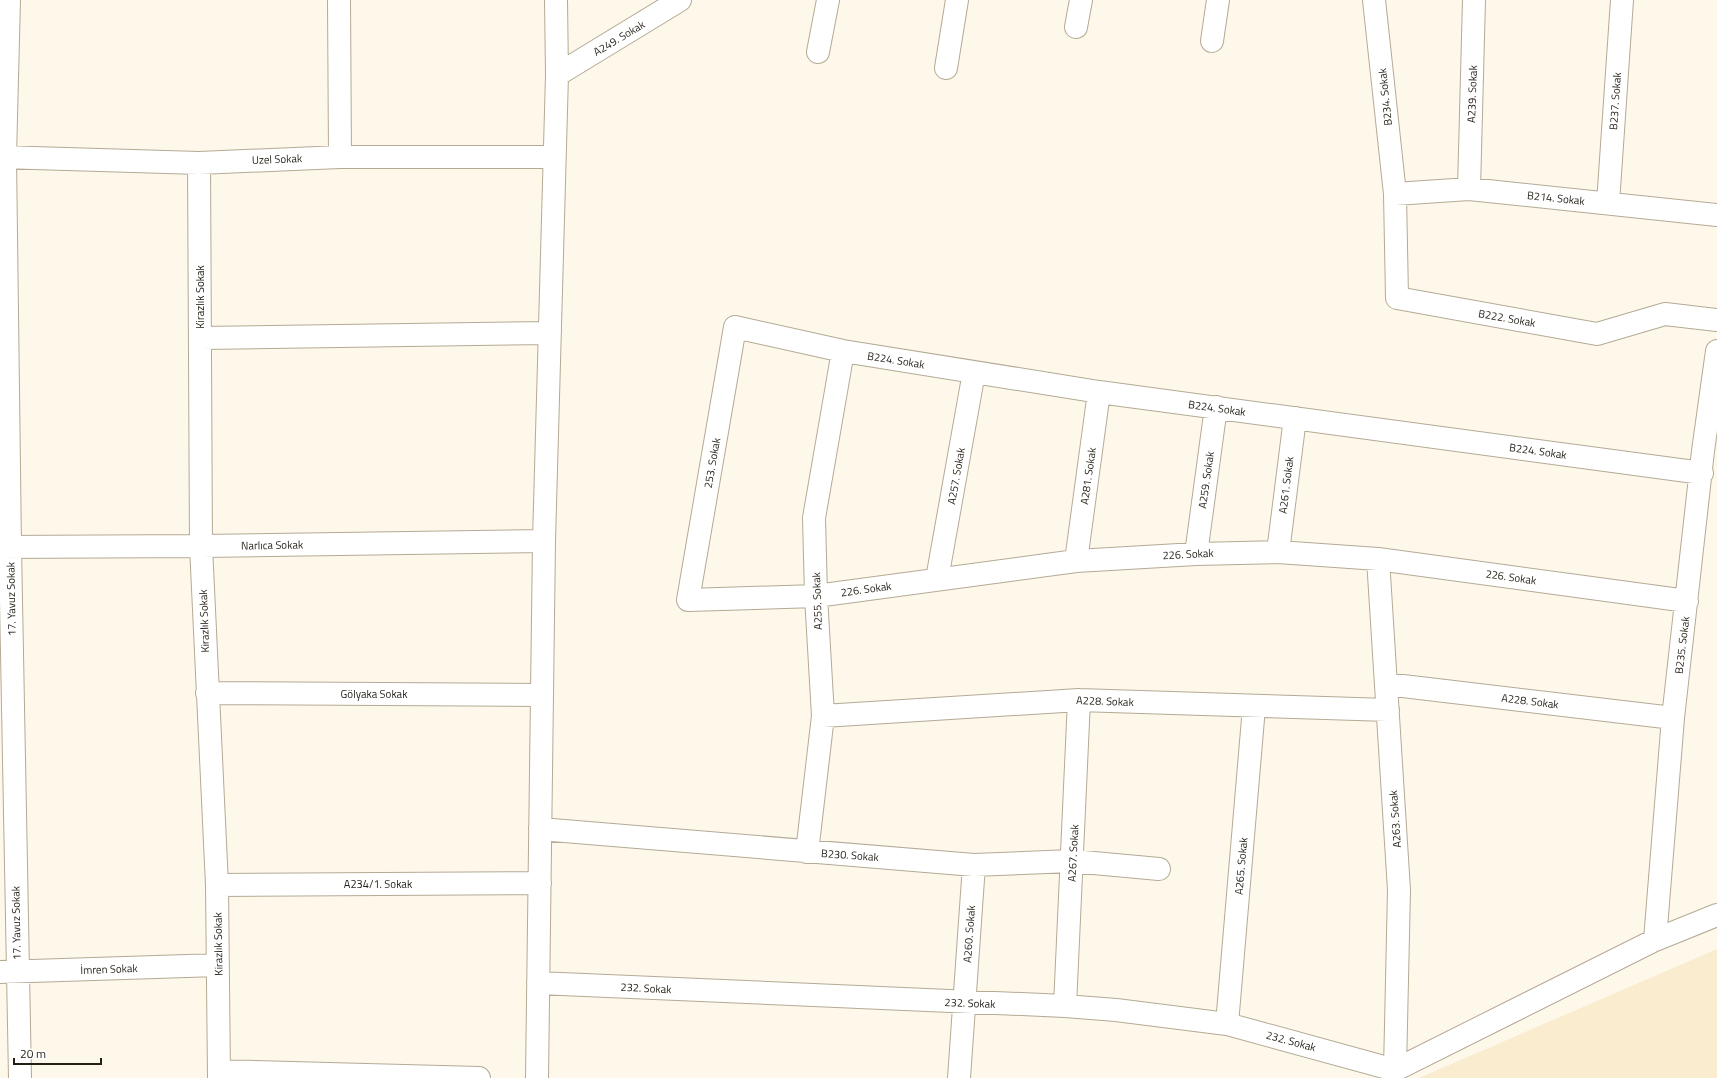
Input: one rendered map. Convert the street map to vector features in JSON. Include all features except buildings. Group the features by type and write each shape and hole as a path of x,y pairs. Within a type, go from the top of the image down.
{"street":[{"name":"17. Yavuz Sokak","path":"9,0 2,157 8,972 20,1078"},
{"path":"339,0 340,157"},
{"path":"537,1078 544,541 557,75 556,0"},
{"name":"A249. Sokak","path":"557,75 680,0"},
{"path":"818,52 828,0"},
{"path":"946,68 957,0"},
{"path":"1076,27 1081,0"},
{"path":"1212,41 1218,0"},
{"name":"B234. Sokak","path":"1374,0 1395,194"},
{"name":"A239. Sokak","path":"1469,189 1474,0"},
{"name":"B237. Sokak","path":"1608,203 1622,0"},
{"name":"Uzel Sokak","path":"2,157 199,163 340,157 554,157"},
{"name":"Kirazlık Sokak","path":"199,163 201,546 217,885 219,1074"},
{"name":"B214. Sokak","path":"1395,194 1469,189 1717,215"},
{"name":"B222. Sokak","path":"1395,194 1398,298 1597,334 1665,314 1717,320"},
{"name":"B224. Sokak","path":"735,327 843,351 1099,392 1295,418 1707,459"},
{"name":"253. Sokak","path":"688,600 735,327"},
{"path":"200,338 550,333"},
{"name":"A255. Sokak","path":"807,852 823,716 816,596 814,518 843,351"},
{"name":"B235. Sokak","path":"1655,940 1673,718 1687,601 1707,459 1717,351"},
{"name":"A257. Sokak","path":"937,580 974,372"},
{"name":"A281. Sokak","path":"1076,561 1099,392"},
{"name":"A259. Sokak","path":"1196,554 1216,407"},
{"name":"A261. Sokak","path":"1278,552 1295,418"},
{"name":"Narlıca Sokak","path":"5,547 544,541"},
{"name":"226. Sokak","path":"688,600 816,596 1076,561 1196,554 1278,552 1378,559 1687,601"},
{"name":"A263. Sokak","path":"1378,559 1399,890 1394,1074"},
{"name":"A228. Sokak","path":"1386,684 1673,718"},
{"name":"Gölyaka Sokak","path":"207,693 542,695"},
{"name":"A228. Sokak","path":"823,716 1079,700 1254,707 1388,710"},
{"name":"A267. Sokak","path":"1065,1006 1079,700"},
{"name":"A265. Sokak","path":"1227,1024 1254,707"},
{"name":"B230. Sokak","path":"540,829 974,865 1072,861 1160,869"},
{"name":"A260. Sokak","path":"959,1078 974,865"},
{"name":"A234/1. Sokak","path":"217,885 540,883"},
{"path":"1394,1074 1655,940 1717,915"},
{"name":"İmren Sokak","path":"8,972 218,965"},
{"name":"232. Sokak","path":"538,983 964,1003 1065,1006 1116,1010 1227,1024 1394,1074"},
{"path":"219,1074 479,1078"}],"shaded area":[{"path":"1717,949 1717,1078 1419,1078"}]}
